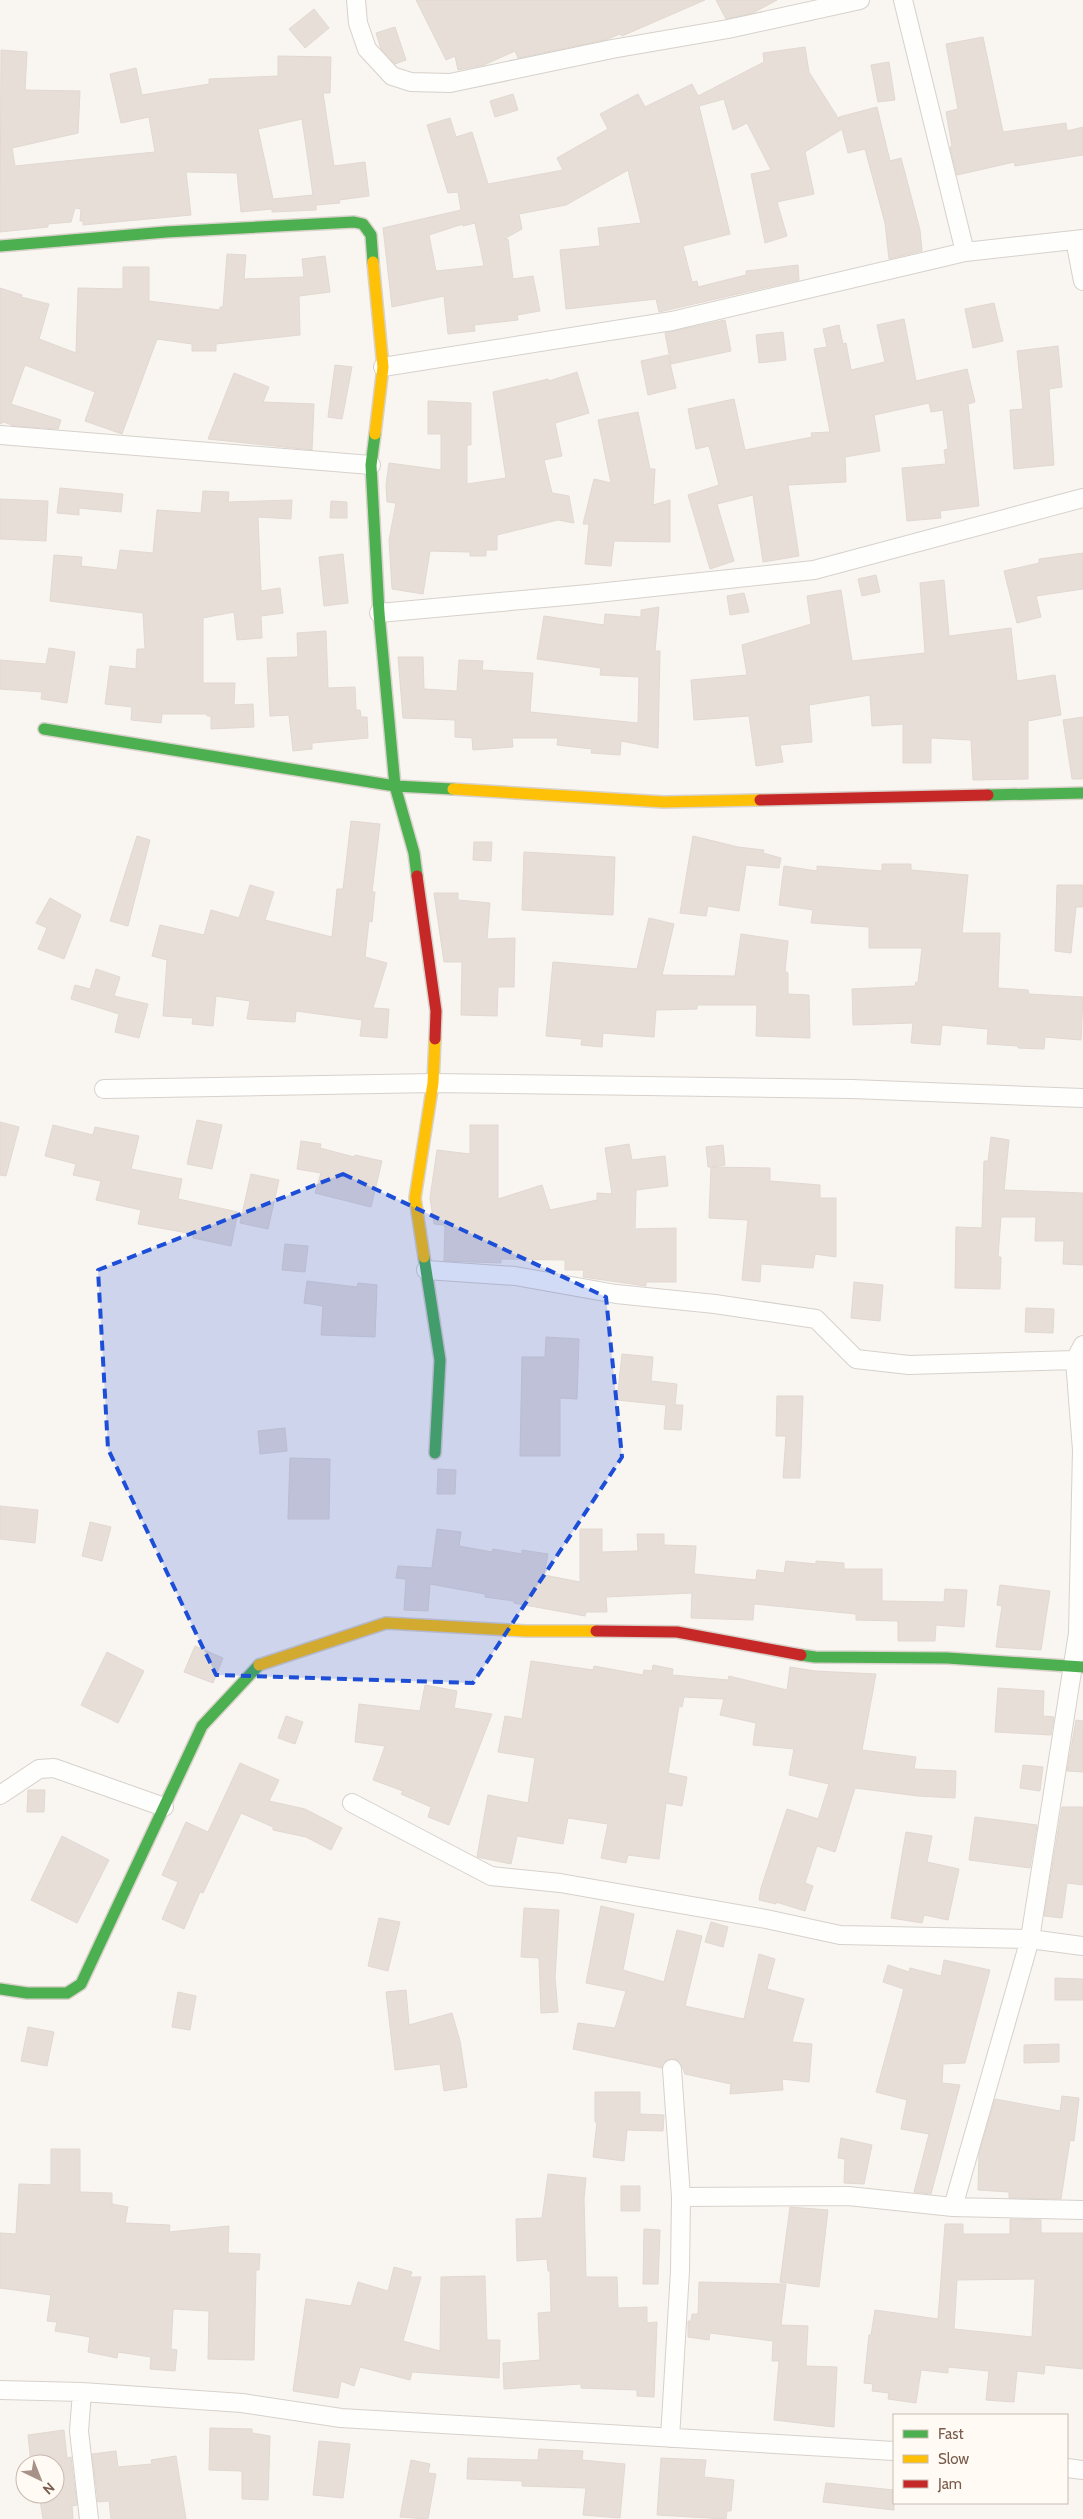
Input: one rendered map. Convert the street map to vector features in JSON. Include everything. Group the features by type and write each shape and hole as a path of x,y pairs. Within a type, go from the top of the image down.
{"street":[{"path":"356,0 358,23 367,49 392,76 411,82 450,83 612,49 728,29 860,0"},
{"path":"903,0 965,252"},
{"path":"0,246 166,232 354,222 363,224 371,235 383,367 371,465 379,613 395,786 414,853 436,1011 433,1084 415,1198 440,1360 435,1453"},
{"path":"383,367 672,320 965,252 1079,240 1083,280"},
{"path":"0,435 371,465"},
{"path":"379,613 588,594 814,570 1083,498"},
{"path":"44,728 395,786 664,802 1083,793"},
{"path":"104,1089 433,1084 852,1089 1083,1098"},
{"path":"426,1270 515,1276 616,1294 714,1304 816,1319 856,1358 909,1365 1079,1352 1082,1450 1077,1667 1030,1939 953,2207"},
{"path":"0,1989 27,1993 66,1993 81,1984 202,1726 260,1664 386,1623 526,1631 678,1632 815,1657 947,1658 1077,1667"},
{"path":"0,1795 39,1769 54,1768 164,1807"},
{"path":"352,1803 490,1876 560,1883 766,1919 840,1935 1030,1939 1083,1946"},
{"path":"670,2438 680,2271 681,2197 672,2069"},
{"path":"681,2197 848,2196 953,2207 1083,2210"},
{"path":"0,2390 82,2392 242,2403 341,2418 893,2452"},
{"path":"82,2392 79,2431 89,2519"},
{"path":"1068,2468 1083,2470"}],"highlighted area":[{"path":"343,1174 606,1297 622,1457 473,1683 216,1675 108,1449 98,1270"}],"building":[{"path":"416,0 705,0 622,36 620,34 605,40 518,58 515,51 484,65 458,70 455,56 446,60"},
{"path":"716,0 777,0 753,13 726,19"},
{"path":"314,9 329,28 305,48 289,29"},
{"path":"395,27 406,60 395,64 381,49 376,33"},
{"path":"983,37 1003,132 1066,123 1067,131 1083,127 1083,155 1015,166 1014,162 957,175 950,147 952,146 946,112 958,109 946,44"},
{"path":"805,47 809,72 840,121 839,117 877,107 890,161 901,158 920,230 922,251 889,259 885,223 865,149 848,153 842,129 805,152 814,194 777,202 787,236 765,243 751,174 771,170 747,123 733,130 724,99 699,106 730,234 683,246 692,282 697,281 698,287 746,275 746,271 798,265 799,280 659,312 656,299 566,309 560,250 600,246 598,228 641,223 628,170 566,205 519,214 522,229 504,239 508,239 513,279 533,276 540,311 517,315 518,320 474,325 475,331 448,334 444,296 392,307 383,228 461,210 458,192 448,193 427,125 450,118 456,137 472,132 488,184 563,170 557,158 608,129 600,114 638,94 645,107 692,84 698,96 764,62 763,53","holes":["475,223 484,266 436,271 429,235 463,224 463,226"]},
{"path":"1,50 27,52 25,90 80,91 78,133 12,148 15,166 155,152 149,117 121,123 110,74 136,68 142,95 209,84 209,79 278,76 278,56 331,57 330,93 323,93 334,166 365,162 369,196 339,200 340,203 316,205 316,210 272,212 272,209 241,212 237,173 186,172 191,215 83,225 83,221 80,221 81,209 75,208 71,222 48,224 48,227 0,232","holes":["302,119 313,195 273,199 258,129"]},
{"path":"889,62 895,100 878,102 871,65"},
{"path":"513,94 518,110 495,117 490,101"},
{"path":"227,254 246,255 244,279 304,277 302,259 325,256 330,292 299,296 300,335 216,344 216,351 192,351 192,344 157,339 122,434 85,421 95,392 25,365 11,404 61,420 58,429 14,426 4,422 0,424 0,288 22,295 21,297 49,304 39,339 76,353 78,288 123,289 123,267 149,267 149,301 220,310 220,307 223,307"},
{"path":"994,303 1003,341 973,348 965,309"},
{"path":"904,319 916,381 967,369 975,402 968,404 979,506 940,511 941,518 907,521 902,468 946,464 944,450 948,449 943,410 931,412 929,403 874,415 880,451 845,457 846,482 788,485 799,556 763,562 753,495 717,504 734,561 710,569 688,495 719,485 709,446 696,449 688,409 734,399 745,450 812,437 811,433 830,432 814,349 827,347 823,329 839,325 843,344 846,343 851,370 885,362 877,325"},
{"path":"725,320 731,351 671,364 665,333"},
{"path":"783,332 786,360 759,363 756,335"},
{"path":"1058,346 1062,387 1049,389 1054,465 1014,469 1010,410 1023,409 1017,351"},
{"path":"668,355 676,388 648,395 641,361"},
{"path":"335,365 352,367 342,419 328,417"},
{"path":"577,372 589,413 555,423 562,456 544,460 552,493 569,496 574,523 558,520 497,535 497,550 486,550 486,556 470,556 470,552 430,551 423,594 392,589 389,540 396,503 387,502 386,485 389,463 441,470 441,434 428,434 428,401 471,403 471,445 467,445 467,484 506,478 493,392 548,379 549,381"},
{"path":"234,373 269,387 263,402 314,404 312,450 208,439"},
{"path":"638,412 650,469 655,469 653,505 670,500 670,542 614,541 611,566 585,564 589,524 583,524 594,479 611,483 598,420"},
{"path":"60,488 123,494 121,512 79,508 79,515 57,513"},
{"path":"203,491 229,492 228,502 292,500 291,519 258,517 261,591 280,588 283,613 261,616 262,638 237,640 234,612 203,618 203,683 235,683 234,705 253,704 254,727 211,729 211,716 207,716 207,714 162,714 161,723 131,720 132,707 105,704 110,666 136,669 137,649 145,649 143,613 50,601 54,555 82,557 81,566 117,570 120,550 153,553 157,510 201,513"},
{"path":"0,499 48,501 46,541 0,539"},
{"path":"331,501 347,502 347,518 330,518"},
{"path":"1083,553 1083,589 1036,596 1041,617 1017,623 1004,571 1039,563 1039,559"},
{"path":"343,554 348,603 324,606 319,557"},
{"path":"876,575 880,592 862,596 858,579"},
{"path":"944,580 949,636 1011,628 1017,681 1055,675 1061,715 1028,721 1028,779 973,780 971,740 931,738 931,763 903,763 903,724 872,726 870,695 809,705 812,742 780,745 783,762 756,766 749,716 694,720 691,680 747,675 742,645 811,624 807,596 841,590 852,661 925,653 920,583"},
{"path":"744,593 749,612 730,615 727,596"},
{"path":"659,607 655,651 660,651 658,748 621,741 620,755 591,753 592,749 557,745 558,738 512,738 513,747 473,750 472,738 455,737 455,720 403,718 398,657 423,657 424,689 457,691 459,660 483,661 482,670 533,673 530,712 638,723 639,677 600,675 601,668 537,659 544,616 604,625 605,614 641,617 641,610"},
{"path":"326,631 328,688 355,687 356,710 360,710 361,717 367,717 368,738 312,743 312,749 293,751 289,715 270,716 267,658 298,657 297,633"},
{"path":"49,648 75,652 67,703 41,699 42,692 0,689 0,660 46,664"},
{"path":"1083,717 1083,779 1072,779 1063,720"},
{"path":"351,821 380,824 372,892 375,892 372,922 369,921 365,957 387,963 373,1008 389,1009 387,1038 360,1036 362,1020 296,1011 295,1022 247,1019 250,1001 216,996 213,1026 192,1024 193,1018 163,1016 167,960 152,956 160,925 204,935 211,910 239,918 250,885 274,892 265,920 332,937 337,889 343,889"},
{"path":"137,836 150,840 128,926 110,921"},
{"path":"693,836 738,847 764,850 763,853 781,858 779,868 746,865 739,911 708,906 706,916 680,913"},
{"path":"474,842 492,842 491,861 473,860"},
{"path":"524,852 615,857 613,915 522,910"},
{"path":"882,864 911,864 911,870 968,875 962,933 1000,933 998,988 1028,990 1029,994 1083,997 1081,1040 1045,1037 1044,1049 1018,1048 1018,1046 987,1044 988,1029 942,1025 940,1045 911,1043 913,1023 853,1025 852,989 915,986 916,982 918,982 922,948 869,948 869,927 811,923 813,910 779,905 784,866 817,871 817,866 882,871"},
{"path":"1057,885 1083,885 1083,907 1076,907 1071,953 1055,951"},
{"path":"434,893 458,893 458,900 490,903 487,939 515,938 514,987 498,987 497,1016 461,1015 462,962 444,962"},
{"path":"50,898 81,915 64,959 38,949 47,928 36,923"},
{"path":"649,918 674,924 662,975 735,976 741,934 788,941 785,971 788,973 788,994 809,995 810,1038 756,1036 757,1005 697,1005 697,1009 656,1010 654,1037 603,1033 602,1047 581,1045 582,1039 546,1036 553,962 637,969"},
{"path":"96,969 120,977 114,996 148,1004 139,1038 115,1032 119,1014 71,999 75,985 90,989"},
{"path":"197,1120 222,1125 212,1169 187,1164"},
{"path":"0,1122 19,1127 6,1176 0,1175"},
{"path":"53,1125 93,1135 95,1127 139,1136 131,1169 182,1179 178,1199 238,1212 231,1246 193,1238 193,1234 138,1224 141,1210 96,1200 101,1181 73,1175 76,1164 45,1156"},
{"path":"470,1125 498,1125 498,1199 542,1185 550,1210 597,1200 597,1193 612,1194 605,1148 629,1144 632,1160 665,1156 668,1186 636,1190 635,1229 676,1228 676,1282 646,1282 646,1286 583,1277 584,1270 565,1270 565,1260 501,1259 501,1263 444,1261 445,1225 434,1224 430,1198 437,1150 470,1154"},
{"path":"991,1137 1009,1140 1004,1190 1083,1193 1083,1265 1063,1264 1064,1241 1035,1241 1036,1217 1001,1217 998,1257 1001,1257 1000,1289 955,1288 956,1227 982,1228 984,1161 988,1161"},
{"path":"301,1141 321,1144 320,1148 354,1157 355,1155 382,1161 371,1207 315,1193 321,1173 297,1169"},
{"path":"723,1145 725,1165 712,1167 770,1168 770,1181 820,1185 820,1198 836,1198 836,1257 815,1254 813,1268 761,1264 760,1282 742,1280 748,1220 709,1218 711,1167 708,1167 706,1147"},
{"path":"251,1174 279,1180 268,1229 240,1223"},
{"path":"285,1244 308,1246 305,1272 282,1270"},
{"path":"307,1281 357,1287 358,1283 377,1285 375,1337 321,1335 323,1306 304,1303"},
{"path":"854,1282 883,1285 880,1321 851,1318"},
{"path":"1026,1308 1054,1309 1053,1333 1025,1332"},
{"path":"546,1337 579,1339 577,1399 560,1398 560,1456 520,1456 522,1357 545,1357"},
{"path":"622,1354 653,1357 651,1381 677,1384 675,1405 683,1405 681,1430 664,1429 666,1405 617,1400"},
{"path":"777,1396 803,1396 800,1478 783,1478 786,1436 776,1436"},
{"path":"285,1428 287,1451 260,1454 258,1431"},
{"path":"290,1458 330,1459 329,1519 288,1519"},
{"path":"438,1469 456,1470 455,1494 437,1494"},
{"path":"0,1506 38,1510 35,1543 0,1539"},
{"path":"90,1522 111,1527 102,1561 82,1556"},
{"path":"437,1529 461,1532 459,1546 492,1552 493,1549 522,1554 522,1550 548,1554 544,1575 580,1582 580,1529 602,1529 602,1552 638,1551 637,1534 664,1534 664,1545 696,1546 694,1574 756,1580 757,1570 784,1573 786,1561 816,1564 816,1561 844,1563 844,1569 882,1569 882,1601 944,1602 945,1589 967,1590 964,1627 936,1625 935,1641 898,1641 898,1621 856,1620 856,1614 754,1604 753,1620 691,1618 692,1593 606,1597 607,1612 586,1612 585,1616 514,1603 514,1601 485,1597 485,1594 430,1584 428,1611 404,1610 406,1579 396,1578 398,1566 432,1568"},
{"path":"1000,1585 1050,1591 1041,1650 996,1647 1002,1606 997,1605"},
{"path":"195,1646 223,1658 213,1683 184,1672"},
{"path":"107,1652 144,1671 118,1723 81,1705"},
{"path":"531,1661 593,1670 594,1666 643,1675 644,1670 652,1671 653,1665 673,1669 672,1675 728,1680 729,1676 787,1690 790,1667 815,1671 876,1674 862,1750 916,1757 914,1769 956,1771 955,1798 918,1796 855,1788 835,1852 817,1846 805,1883 813,1886 805,1911 776,1902 776,1904 759,1900 761,1888 787,1809 818,1819 829,1784 789,1775 794,1749 753,1745 756,1723 720,1715 724,1699 684,1697 682,1707 679,1706 668,1773 687,1777 682,1806 666,1803 659,1859 628,1855 626,1863 601,1858 608,1824 568,1818 563,1844 517,1836 511,1864 477,1857 488,1795 528,1803 535,1758 498,1752 505,1716 522,1719"},
{"path":"425,1685 457,1691 454,1708 492,1714 449,1825 428,1817 431,1807 401,1794 403,1791 373,1780 385,1746 355,1742 359,1704 420,1711"},
{"path":"998,1688 1044,1691 1043,1716 1054,1717 1051,1735 995,1732"},
{"path":"286,1716 303,1722 295,1744 278,1738"},
{"path":"1076,1720 1083,1721 1083,1772 1067,1771"},
{"path":"240,1763 279,1780 269,1801 305,1809 342,1828 331,1850 306,1837 273,1830 273,1827 241,1813 203,1893 200,1892 184,1929 162,1919 178,1882 162,1875 186,1822 208,1832"},
{"path":"1023,1765 1043,1767 1040,1791 1020,1788"},
{"path":"28,1790 45,1790 44,1812 27,1812"},
{"path":"1062,1807 1083,1807 1083,1885 1067,1883 1062,1918 1044,1916"},
{"path":"975,1817 1037,1825 1030,1868 969,1860"},
{"path":"906,1832 932,1836 927,1862 959,1869 948,1920 924,1915 922,1923 891,1918"},
{"path":"62,1836 109,1860 77,1923 31,1900"},
{"path":"601,1906 634,1914 623,1970 664,1982 677,1930 702,1936 685,2006 744,2019 759,1954 775,1959 767,1989 804,1999 792,2042 812,2044 809,2082 782,2079 783,2090 730,2094 731,2084 685,2074 681,2063 676,2059 666,2060 662,2068 573,2049 578,2023 615,2028 626,1991 586,1983"},
{"path":"524,1908 559,1910 555,1978 558,2012 541,2013 539,1958 521,1957"},
{"path":"379,1918 400,1922 388,1971 368,1966"},
{"path":"711,1922 728,1927 723,1947 705,1942"},
{"path":"944,1960 990,1970 965,2063 943,2064 942,2083 960,2085 931,2194 914,2192 929,2134 901,2129 907,2100 876,2092 904,1989 883,1982 888,1965 909,1972 910,1968 941,1976"},
{"path":"1055,1978 1083,1979 1083,2000 1055,2000"},
{"path":"406,1990 409,2025 452,2013 460,2041 467,2087 444,2091 440,2064 395,2070 386,1992"},
{"path":"178,1992 196,1996 190,2030 172,2027"},
{"path":"28,2027 54,2032 47,2066 21,2061"},
{"path":"1059,2044 1059,2062 1024,2063 1024,2045"},
{"path":"595,2092 640,2092 640,2114 664,2115 663,2131 627,2130 624,2161 593,2157 597,2122 595,2122"},
{"path":"1062,2096 1079,2098 1074,2141 1070,2140 1061,2199 1009,2198 1009,2192 978,2190 979,2154 995,2099 1060,2111"},
{"path":"841,2138 872,2145 864,2184 844,2183 845,2159 838,2158"},
{"path":"51,2149 80,2149 80,2192 112,2193 112,2204 128,2207 125,2223 170,2225 169,2232 229,2226 228,2253 260,2254 259,2270 256,2270 254,2360 208,2359 209,2311 173,2309 171,2349 177,2350 175,2371 150,2369 151,2357 118,2352 117,2358 88,2352 90,2337 55,2331 57,2322 47,2321 51,2295 0,2288 0,2233 16,2234 19,2184 51,2185"},
{"path":"548,2174 586,2178 584,2199 586,2277 617,2277 618,2308 647,2307 647,2323 657,2322 654,2397 637,2396 637,2390 581,2388 581,2384 504,2389 503,2363 540,2360 538,2313 551,2312 550,2271 548,2271 547,2259 517,2261 516,2219 542,2218"},
{"path":"621,2186 640,2186 640,2211 621,2211"},
{"path":"790,2207 828,2210 819,2287 780,2282"},
{"path":"1010,2219 1041,2220 1041,2233 1083,2233 1083,2369 1045,2365 1044,2374 1017,2371 1014,2402 986,2400 989,2371 948,2367 948,2373 921,2370 916,2403 888,2399 889,2393 872,2391 873,2384 864,2383 869,2335 871,2335 875,2310 938,2319 945,2224 963,2224 963,2234 1010,2234","holes":["1035,2279 1032,2337 954,2329 957,2280"]},
{"path":"644,2229 660,2230 658,2284 643,2284"},
{"path":"394,2267 412,2272 410,2277 421,2277 403,2341 440,2351 441,2277 485,2276 487,2340 500,2340 499,2378 412,2372 410,2380 360,2367 354,2386 341,2381 338,2398 293,2391 306,2299 351,2306 358,2282 388,2291"},
{"path":"699,2282 786,2284 781,2325 808,2326 806,2366 837,2367 834,2427 774,2420 779,2361 772,2361 773,2341 710,2333 709,2340 688,2337 688,2321 691,2321 692,2314 698,2314"},
{"path":"210,2428 252,2429 252,2433 270,2436 268,2500 242,2499 242,2471 209,2470"},
{"path":"64,2430 67,2458 71,2457 77,2505 72,2506 73,2519 43,2519 41,2504 65,2504 65,2454 30,2454 28,2435"},
{"path":"319,2441 350,2444 343,2498 313,2495"},
{"path":"539,2449 583,2451 582,2460 625,2464 620,2518 583,2515 586,2488 522,2486 522,2481 467,2479 468,2458 538,2460"},
{"path":"116,2451 118,2467 152,2464 151,2460 176,2456 186,2519 111,2519 109,2501 98,2502 92,2454"},
{"path":"661,2458 706,2460 704,2477 734,2480 731,2511 727,2511 726,2519 657,2515"},
{"path":"411,2460 430,2464 428,2473 436,2474 428,2519 400,2517"},
{"path":"826,2483 893,2490 894,2510 823,2502"}],"traffic: fast":[{"path":"0,246 166,232 354,222 363,224 371,235 373,262"},
{"path":"375,434 371,465 379,613 395,786 414,853 417,876"},
{"path":"44,729 395,786 453,789"},
{"path":"988,795 1083,793"},
{"path":"424,1257 440,1360 435,1453"},
{"path":"801,1655 815,1657 947,1658 1083,1667"},
{"path":"0,1989 27,1993 67,1993 81,1984 202,1726 259,1665"}],"traffic: slow":[{"path":"373,262 383,367 375,434"},
{"path":"453,789 664,802 760,800"},
{"path":"424,1257 415,1198 433,1083 435,1039"},
{"path":"259,1665 386,1623 526,1631 596,1631"}],"traffic: jam":[{"path":"760,800 988,795"},
{"path":"417,876 436,1011 435,1039"},
{"path":"596,1631 677,1632 801,1655"}]}
